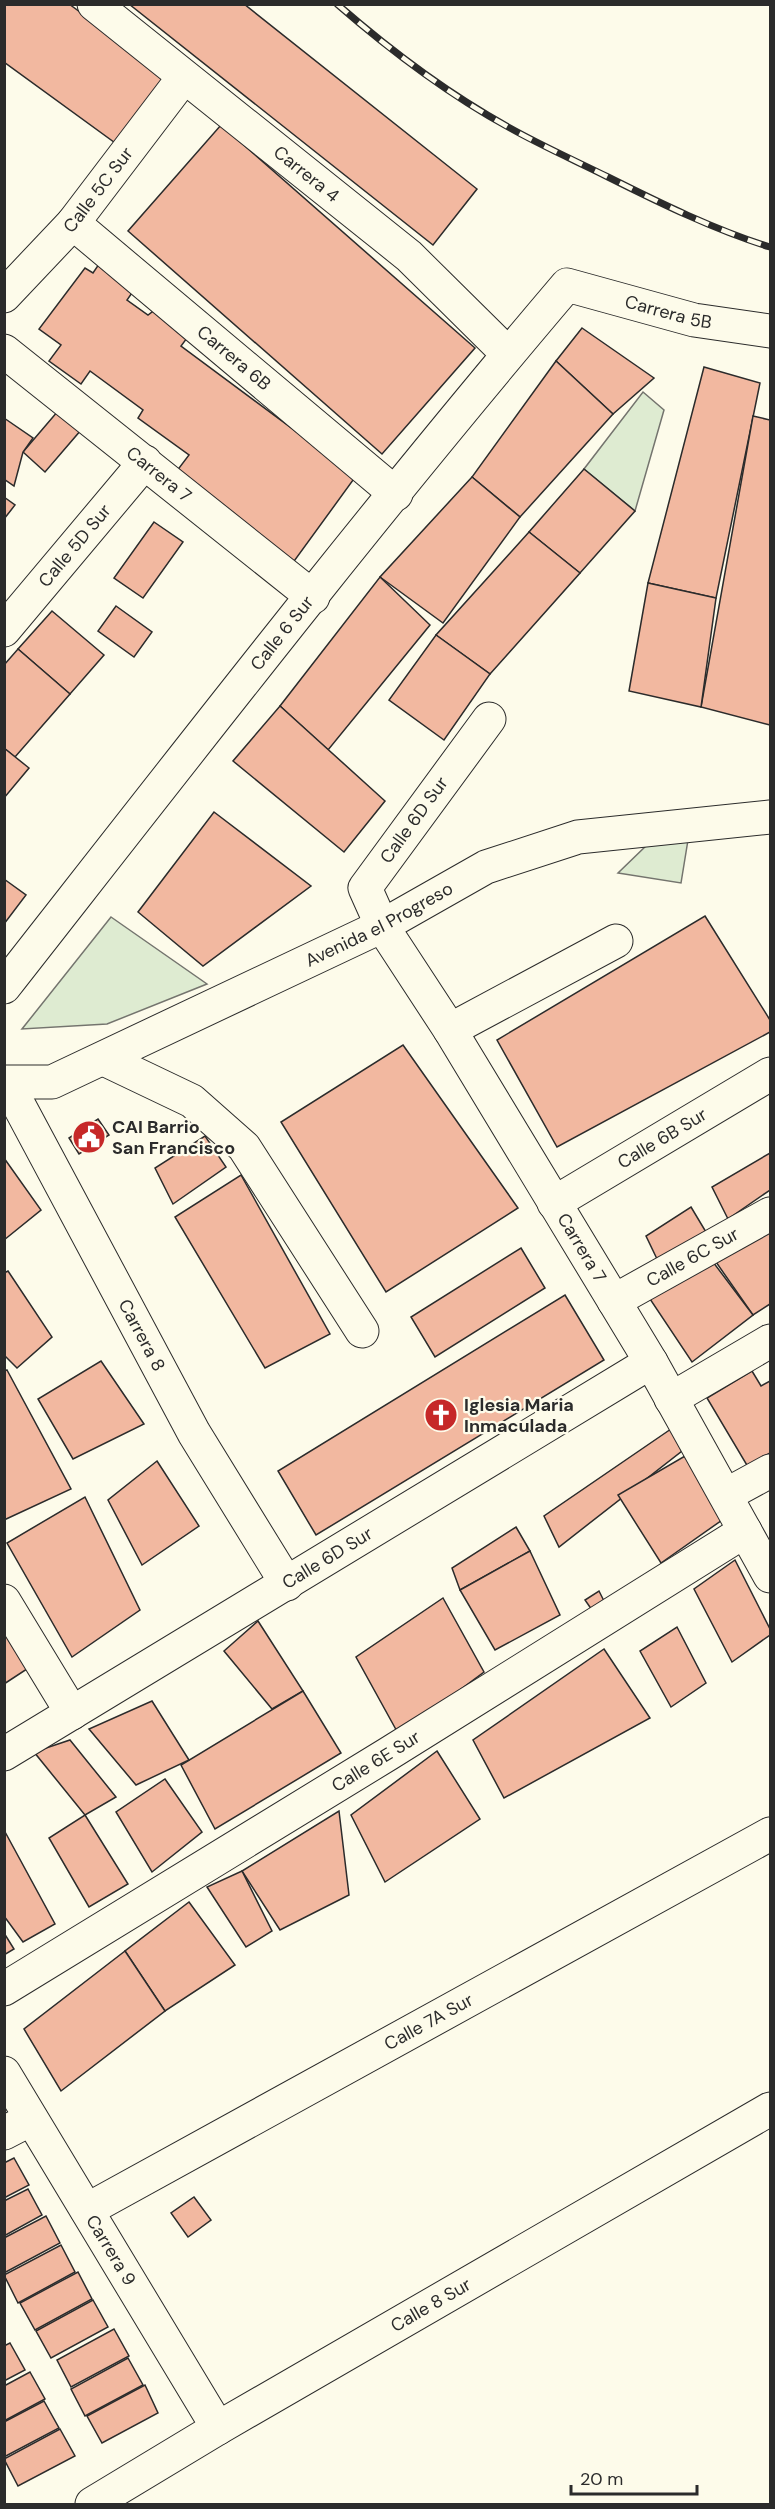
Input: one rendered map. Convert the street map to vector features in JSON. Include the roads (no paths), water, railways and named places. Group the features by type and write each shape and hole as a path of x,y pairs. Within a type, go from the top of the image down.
{"street":[{"name":"Carrera 4","path":"94,4 410,256 508,354"},
{"name":"Calle 5C Sur","path":"4,297 73,223 184,77"},
{"name":"Carrera 6B","path":"73,223 396,494"},
{"name":"Calle 6 Sur","path":"4,987 313,597 508,354 567,285"},
{"name":"Carrera 5B","path":"567,285 694,320 771,331"},
{"name":"Carrera 7","path":"4,351 313,597"},
{"name":"Calle 5D Sur","path":"4,630 145,462"},
{"name":"Calle 6D Sur","path":"382,926 364,888 489,719"},
{"name":"Avenida el Progreso","path":"6,1082 52,1082 104,1059 382,926 486,867 578,837 771,817"},
{"name":"Carrera 7","path":"382,926 450,1030 651,1362 771,1576"},
{"path":"450,1030 616,941"},
{"path":"104,1059 192,1101 244,1147 362,1331"},
{"name":"Calle 6B Sur","path":"554,1203 771,1074"},
{"name":"Carrera 8","path":"6,1082 194,1433 287,1584"},
{"name":"Calle 6C Sur","path":"614,1301 771,1214"},
{"path":"671,1399 771,1341"},
{"name":"Calle 6D Sur","path":"4,1754 651,1362"},
{"path":"726,1495 771,1471"},
{"name":"Calle 6E Sur","path":"4,1989 388,1754 745,1531"},
{"path":"4,1600 72,1713"},
{"name":"Calle 7A Sur","path":"87,2211 771,1834"},
{"name":"Carrera 9","path":"4,2073 18,2126 87,2211 218,2428"},
{"name":"Calle 8 Sur","path":"92,2505 218,2428 771,2109"}],"railway":[{"path":"337,4 420,71 464,101 510,128 648,197 729,233 770,247"}],"place":[{"name":"CAI Barrio San Francisco","path":"89,1137"},
{"name":"Iglesia Maria Inmaculada","path":"441,1415"}]}
